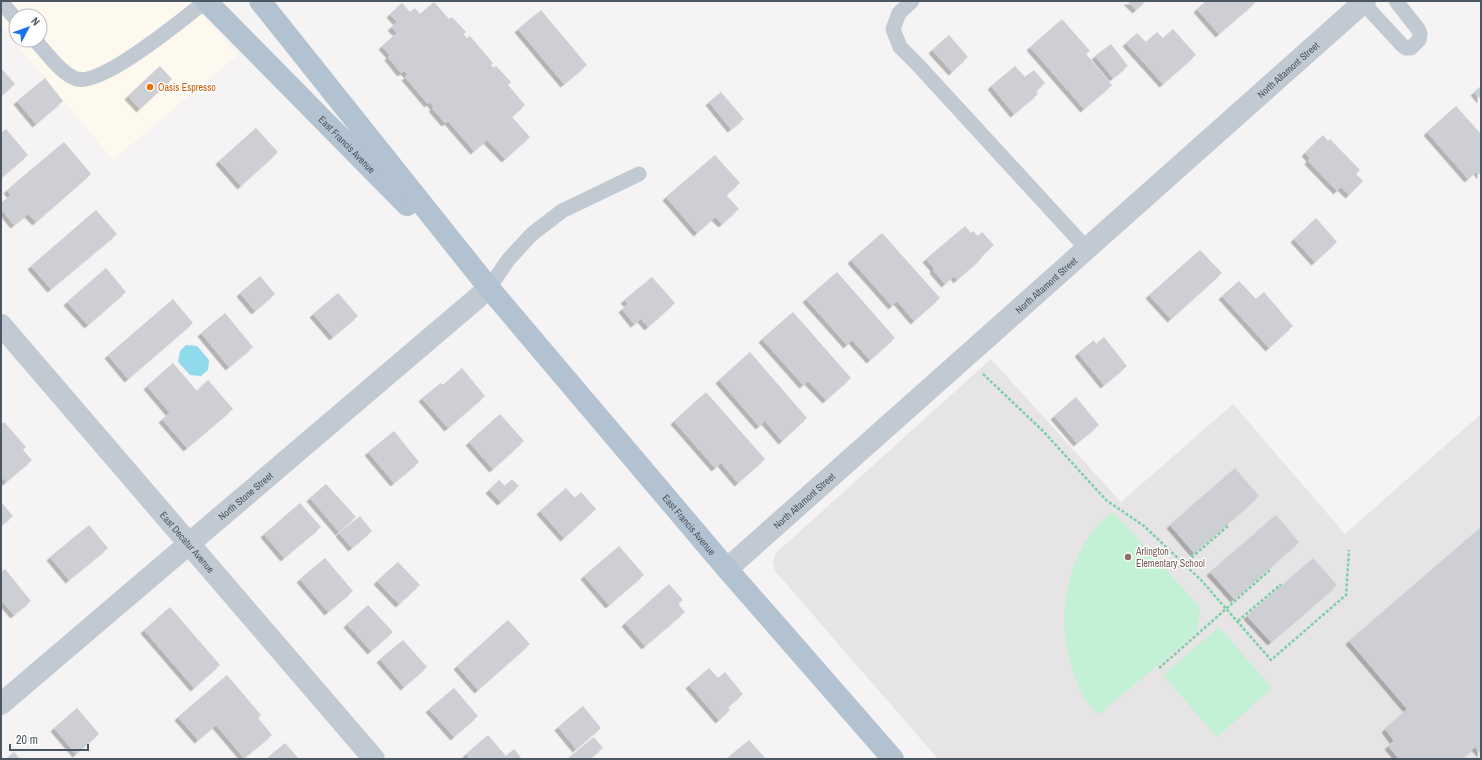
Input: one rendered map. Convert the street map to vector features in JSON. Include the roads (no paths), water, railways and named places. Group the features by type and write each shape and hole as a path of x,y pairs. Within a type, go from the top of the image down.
{"main road":[{"name":"East Francis Avenue","path":"206,1 489,288"},
{"name":"East Francis Avenue","path":"260,1 489,288 727,569 893,759"}],"street":[{"name":"North Altamont Street","path":"727,569 1364,2"},
{"name":"North Stone Street","path":"1,704 489,288"},
{"name":"East Decatur Avenue","path":"1,325 374,759"}],"lane":[{"path":"42,48 61,69 71,77 79,80 90,79 103,74 132,57 206,1"},
{"path":"912,1 899,13 893,29 900,47 923,70 1086,249"},
{"path":"1364,2 1402,45 1406,48 1411,48 1419,40 1420,34 1418,29 1396,1"},
{"path":"489,288 508,260 532,234 562,211 639,174"}],"water":[{"path":"186,345 197,346 209,360 208,370 201,376 190,375 178,362 180,351"}],"place":[{"name":"Oasis Espresso","path":"150,87"},
{"name":"Arlington Elementary School","path":"1128,557"}]}
